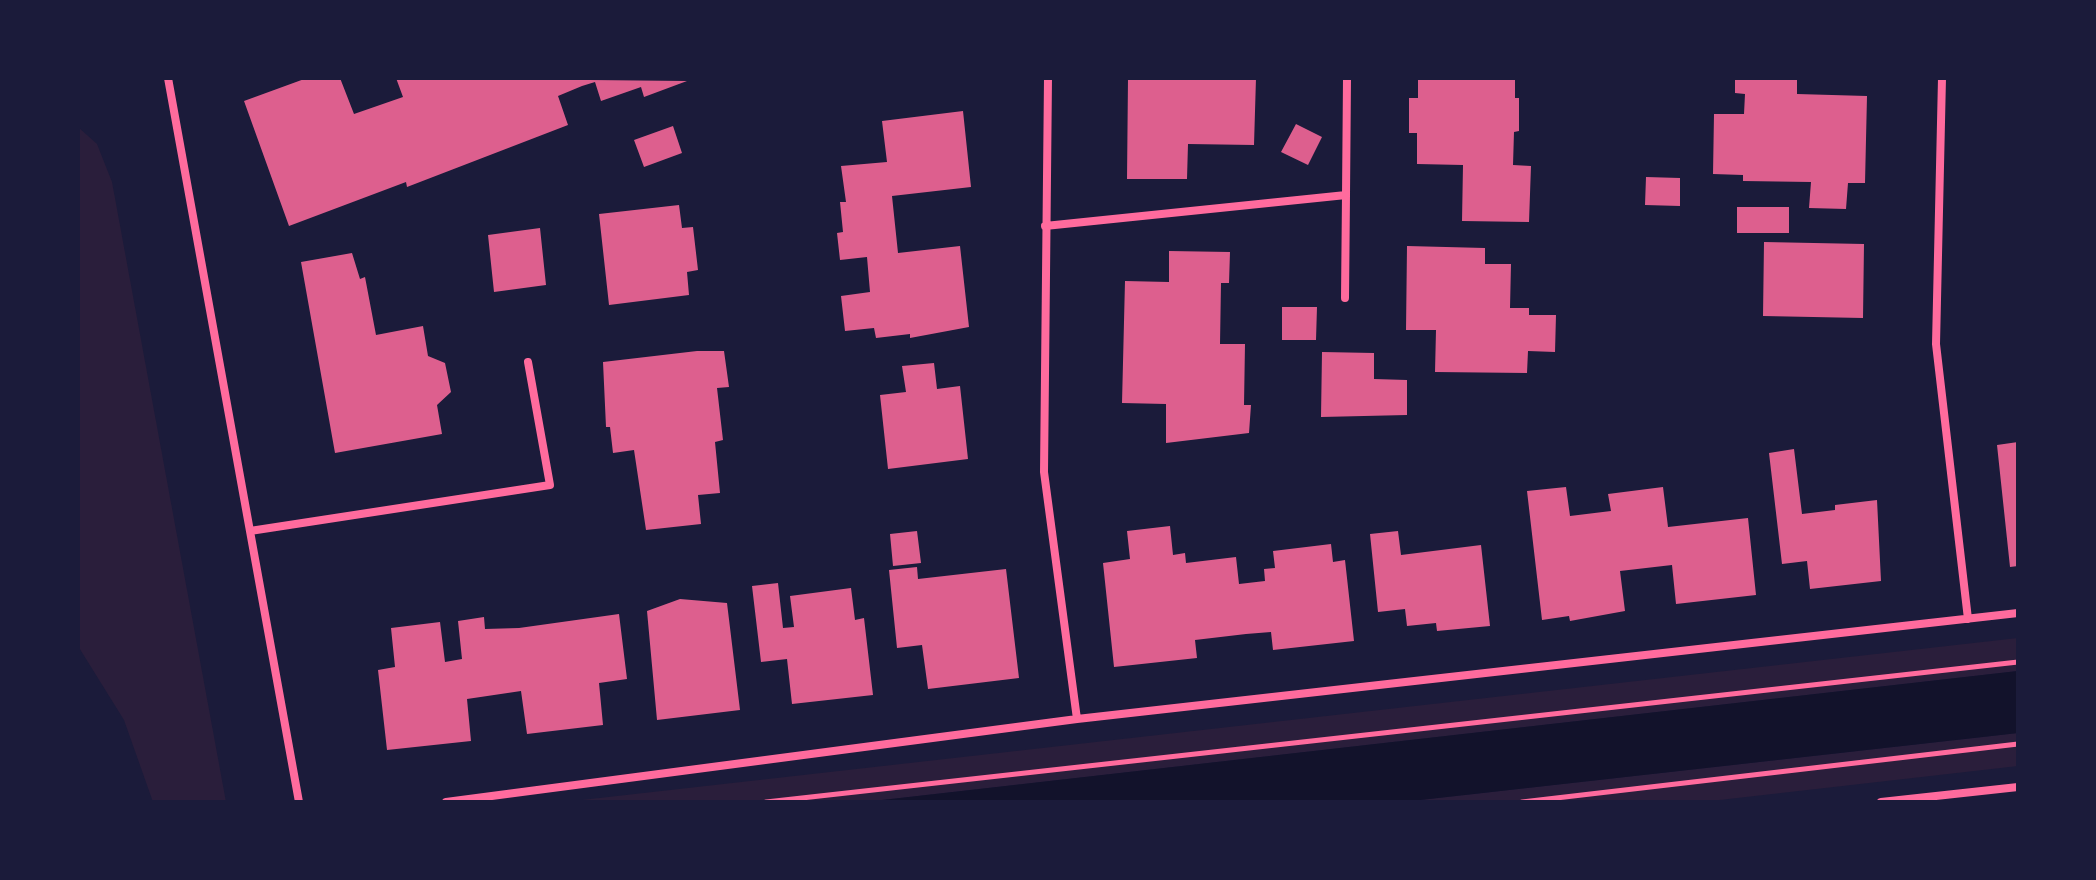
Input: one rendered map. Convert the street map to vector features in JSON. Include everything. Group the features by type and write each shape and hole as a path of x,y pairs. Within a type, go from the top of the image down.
{"street":[{"path":"168,78 299,802"},
{"path":"1048,78 1044,472 1077,719"},
{"path":"1345,298 1347,78"},
{"path":"1942,78 1936,344 1968,619"},
{"path":"1045,226 1346,195"},
{"path":"250,531 550,485 528,362"},
{"path":"446,802 1077,719 2018,613"},
{"path":"1881,802 2018,787"}],"path":[{"path":"766,802 2018,662"},
{"path":"1522,802 2018,744"}],"shaded area":[{"path":"78,127 97,144 112,182 226,802 153,802 124,720 78,646"},
{"path":"2018,638 2018,671 865,802 564,802"},
{"path":"2018,671 2018,733 1402,802 865,802"},
{"path":"2018,733 2018,766 1702,802 1402,802"}],"building":[{"path":"307,78 340,78 354,114 403,97 396,78 687,81 644,97 641,87 601,101 595,82 582,86 558,96 568,125 407,187 406,182 289,226 244,101"},
{"path":"1128,78 1256,78 1254,145 1188,144 1187,179 1127,179"},
{"path":"1418,78 1515,78 1515,98 1519,98 1519,131 1514,132 1513,165 1531,166 1529,222 1462,221 1463,165 1417,164 1417,133 1409,133 1409,98 1418,98"},
{"path":"1735,78 1797,78 1797,94 1867,96 1865,183 1848,183 1846,209 1809,208 1811,182 1743,181 1743,175 1713,174 1714,114 1744,114 1745,94 1735,93"},
{"path":"963,111 971,187 892,196 898,253 960,246 969,327 910,338 910,334 876,338 874,328 845,331 841,296 870,292 867,257 840,260 837,233 843,232 840,202 846,202 841,166 887,162 882,121"},
{"path":"1296,124 1322,137 1308,165 1281,152"},
{"path":"673,126 682,153 644,167 634,140"},
{"path":"1646,177 1680,178 1680,206 1645,205"},
{"path":"679,205 682,228 693,227 698,270 687,272 689,295 609,305 599,214"},
{"path":"1737,207 1789,207 1789,233 1737,233"},
{"path":"540,228 546,285 494,292 488,235"},
{"path":"1764,242 1864,244 1863,318 1763,316"},
{"path":"1407,246 1485,248 1485,264 1511,264 1510,308 1529,308 1529,315 1556,315 1555,352 1528,351 1527,373 1435,372 1436,330 1406,330"},
{"path":"1169,251 1230,252 1229,283 1221,283 1220,344 1245,344 1244,405 1251,405 1249,433 1166,443 1166,404 1122,403 1125,281 1169,282"},
{"path":"352,253 360,279 365,277 376,335 423,326 428,356 445,363 451,392 437,405 442,434 335,453 301,262"},
{"path":"1282,307 1317,307 1316,340 1282,340"},
{"path":"697,351 724,351 729,387 717,388 723,440 715,442 720,493 698,495 701,524 646,530 634,450 613,453 610,427 606,427 603,362"},
{"path":"1322,352 1374,353 1374,379 1407,380 1407,415 1321,417"},
{"path":"934,363 937,389 960,386 968,459 888,469 880,395 906,392 902,366"},
{"path":"2018,442 2018,566 2010,567 1997,445"},
{"path":"1794,449 1802,514 1835,510 1835,505 1877,500 1881,581 1810,589 1807,561 1782,564 1769,453"},
{"path":"1566,487 1570,516 1611,511 1608,494 1663,487 1668,527 1748,518 1756,595 1676,604 1672,565 1620,571 1625,611 1570,621 1569,616 1542,620 1527,491"},
{"path":"1170,526 1173,555 1185,553 1186,563 1236,557 1239,584 1265,581 1264,569 1275,568 1273,551 1331,544 1333,562 1345,560 1354,641 1273,650 1271,632 1246,634 1195,640 1197,658 1114,667 1103,563 1130,559 1127,531"},
{"path":"917,531 921,563 893,566 890,534"},
{"path":"1398,531 1401,555 1481,545 1490,626 1437,631 1436,623 1407,626 1405,609 1378,612 1370,534"},
{"path":"917,567 918,579 1006,569 1019,678 928,689 922,645 897,648 889,570"},
{"path":"778,583 783,628 794,627 790,596 851,588 855,620 864,618 873,695 792,704 787,659 761,662 752,586"},
{"path":"680,599 727,603 740,710 657,720 647,611"},
{"path":"619,614 627,679 599,683 603,725 527,734 521,691 467,699 471,741 387,750 378,670 395,667 391,628 440,622 445,662 462,659 458,621 484,617 485,629 519,628"}]}
